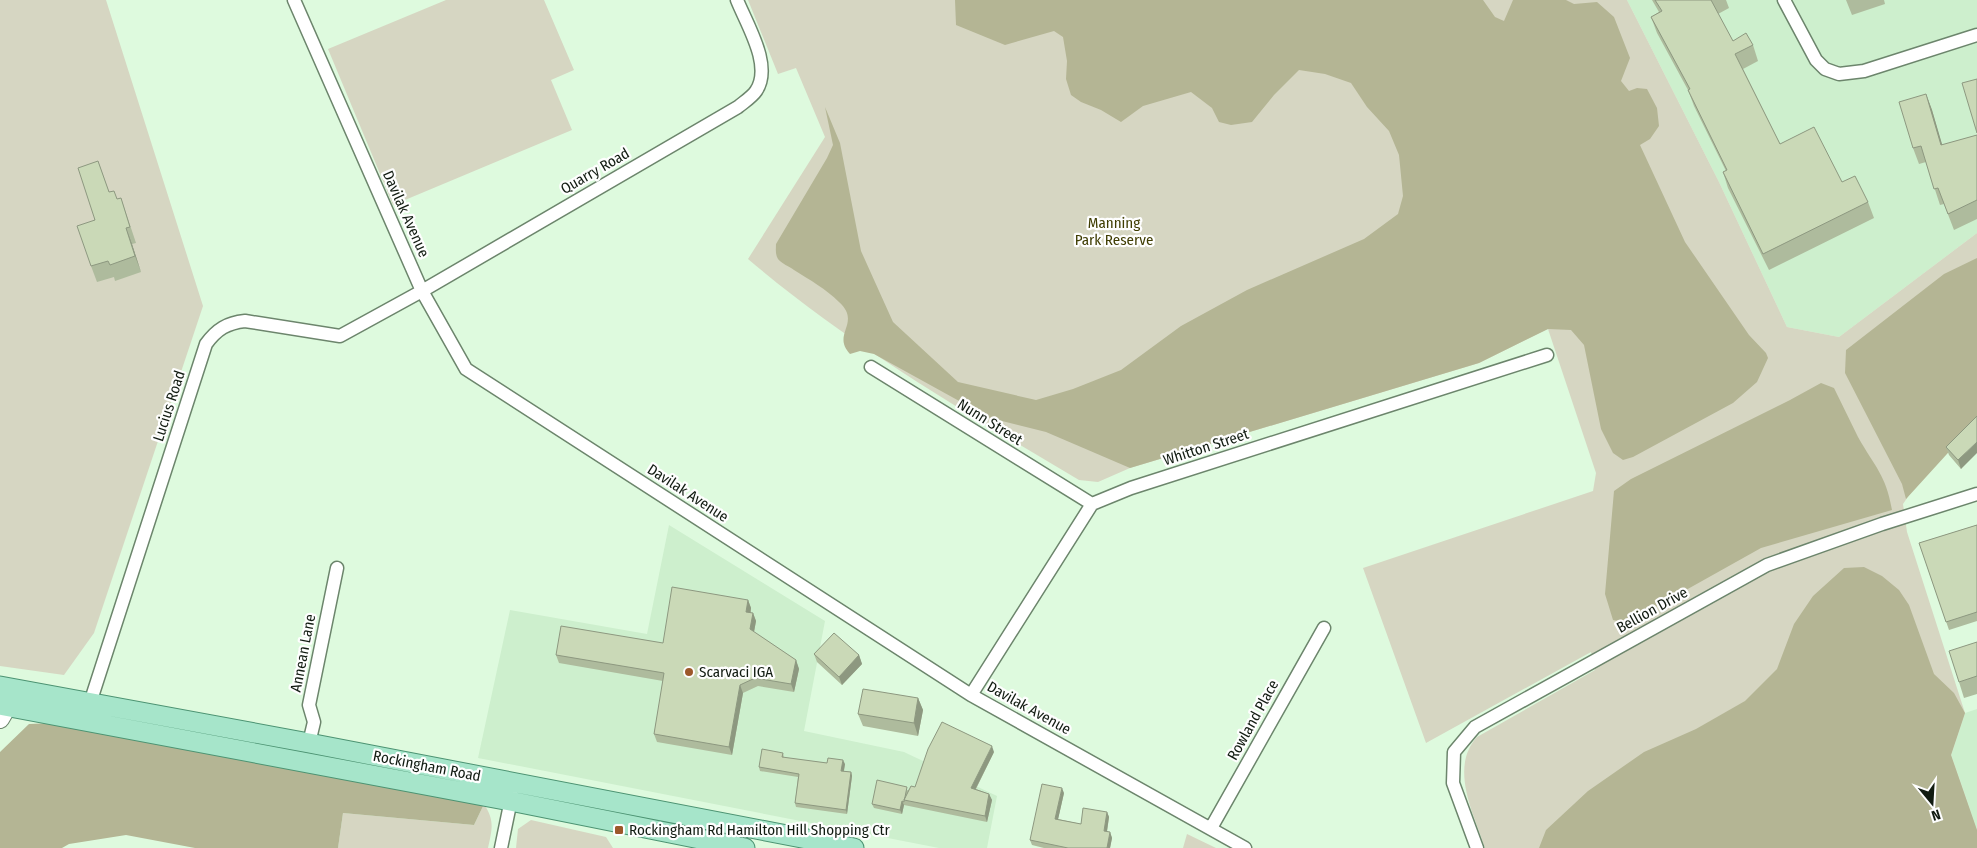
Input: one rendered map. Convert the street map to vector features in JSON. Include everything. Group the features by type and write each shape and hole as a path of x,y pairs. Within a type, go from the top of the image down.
{"main road":[{"name":"Rockingham Road","path":"0,686 309,743 745,848"},
{"name":"Rockingham Road","path":"2,710 842,847"}],"street":[{"name":"Davilak Avenue","path":"294,0 422,291 466,369 972,695 1245,848"},
{"name":"Quarry Road","path":"422,291 738,106 756,92 762,77 762,61 737,0"},
{"path":"1784,0 1816,60 1825,69 1839,74 1864,71 1977,35"},
{"name":"Lucius Road","path":"90,703 206,344 213,334 227,325 245,321 340,336 422,291"},
{"name":"Whitton Street","path":"1092,504 1131,488 1546,356"},
{"name":"Nunn Street","path":"871,367 1092,504"},
{"name":"Bellion Drive","path":"1477,848 1454,783 1454,752 1475,727 1767,565 1882,524 1977,494"},
{"path":"972,695 1092,504"},
{"name":"Annean Lane","path":"309,743 314,722 309,705 336,568"},
{"name":"Rowland Place","path":"1211,828 1324,628"},
{"path":"501,848 512,792"}],"shaded area":[{"path":"955,0 1483,0 1495,17 1504,21 1513,0 1566,0 1574,4 1597,2 1614,17 1630,58 1621,81 1629,91 1637,88 1647,89 1657,108 1659,126 1650,139 1640,145 1685,242 1749,335 1766,353 1768,358 1757,382 1733,403 1633,457 1623,460 1613,453 1601,429 1584,345 1571,330 1548,329 1479,363 1130,468 1046,432 990,418 874,354 860,351 850,354 845,347 844,340 848,322 845,309 834,297 778,259 776,244 833,145 825,107 840,143 861,251 893,322 958,382 1036,400 1073,389 1121,370 1181,326 1247,290 1364,239 1398,214 1403,196 1399,155 1389,131 1367,107 1351,83 1325,74 1299,70 1274,95 1252,122 1231,125 1219,122 1212,108 1191,92 1143,106 1121,122 1071,95 1066,79 1067,61 1063,37 1054,31 1005,45 956,25"},
{"path":"1627,0 1977,0 1977,233 1839,337 1787,327 1719,182"},
{"path":"1977,258 1977,421 1906,499 1902,484 1845,373 1846,350 1944,274"},
{"path":"1821,383 1834,388 1858,437 1883,479 1892,510 1761,548 1627,623 1613,620 1605,594 1614,491 1631,479"},
{"path":"669,525 825,621 804,731 904,752 997,796 987,848 939,848 478,758 510,610 647,634"},
{"path":"1864,567 1882,576 1899,590 1909,605 1934,674 1954,693 1965,713 1951,755 1977,830 1977,848 1539,848 1546,830 1588,791 1644,752 1696,729 1745,701 1777,669 1794,624 1813,596 1844,568"},
{"path":"1977,709 1977,830 1951,755 1965,713"},
{"path":"53,723 484,804 474,825 343,813 338,848 195,848 126,835 69,844 62,848 0,848 0,752 29,724"}],"green space":[{"path":"0,0 106,0 203,306 94,633 64,675 0,666"},
{"path":"446,0 544,0 574,70 551,80 572,130 393,205 328,49"},
{"name":"Manning Park Reserve","path":"748,0 1627,0 1719,182 1787,327 1839,337 1977,233 1977,418 1922,476 1903,504 1907,532 1965,713 1951,755 1977,830 1977,848 1485,848 1466,791 1465,763 1469,749 1477,737 1595,670 1591,652 1426,743 1363,568 1593,491 1596,473 1548,329 1479,363 1130,468 1098,482 1079,480 951,403 867,349 826,320 748,259 825,137 796,68 778,74"},
{"path":"484,804 490,815 492,825 488,848 338,848 343,813 474,825"},
{"path":"531,820 606,837 613,848 516,848 518,829"},
{"path":"1187,834 1216,848 1183,848"}],"building":[{"path":"1655,0 1711,0 1733,41 1746,33 1753,45 1735,54 1780,144 1814,127 1842,182 1855,176 1868,202 1763,254 1723,172 1727,170 1688,90 1690,89 1651,17 1662,11"},
{"path":"1977,79 1977,133 1962,83"},
{"path":"1926,94 1941,145 1977,135 1977,200 1948,214 1938,188 1934,189 1921,146 1913,148 1899,102"},
{"path":"98,161 109,192 114,191 117,199 121,198 130,227 126,228 135,256 110,265 108,261 91,266 77,226 95,220 78,168"},
{"path":"1977,416 1977,442 1958,460 1946,447"},
{"path":"1977,525 1977,612 1946,622 1919,543"},
{"path":"672,587 748,600 746,612 753,613 750,629 796,660 791,684 755,678 740,685 729,747 654,734 664,673 556,655 561,626 663,643"},
{"path":"834,633 859,655 839,677 814,654"},
{"path":"1977,642 1977,676 1959,682 1949,651"},
{"path":"863,689 918,698 914,723 858,714"},
{"path":"942,722 992,746 971,788 989,794 985,816 904,800 911,786 915,787 928,749"},
{"path":"762,749 783,753 782,757 827,763 828,758 843,760 841,771 851,772 846,810 795,803 799,774 759,767"},
{"path":"877,780 907,787 900,810 872,804"},
{"path":"1042,784 1062,788 1055,819 1081,824 1083,808 1107,812 1104,831 1110,832 1107,848 1068,848 1030,840"}],"place":[{"name":"Scarvaci IGA","path":"689,672"},
{"name":"Rockingham Rd Hamilton Hill Shopping Ctr","path":"619,830"}]}
